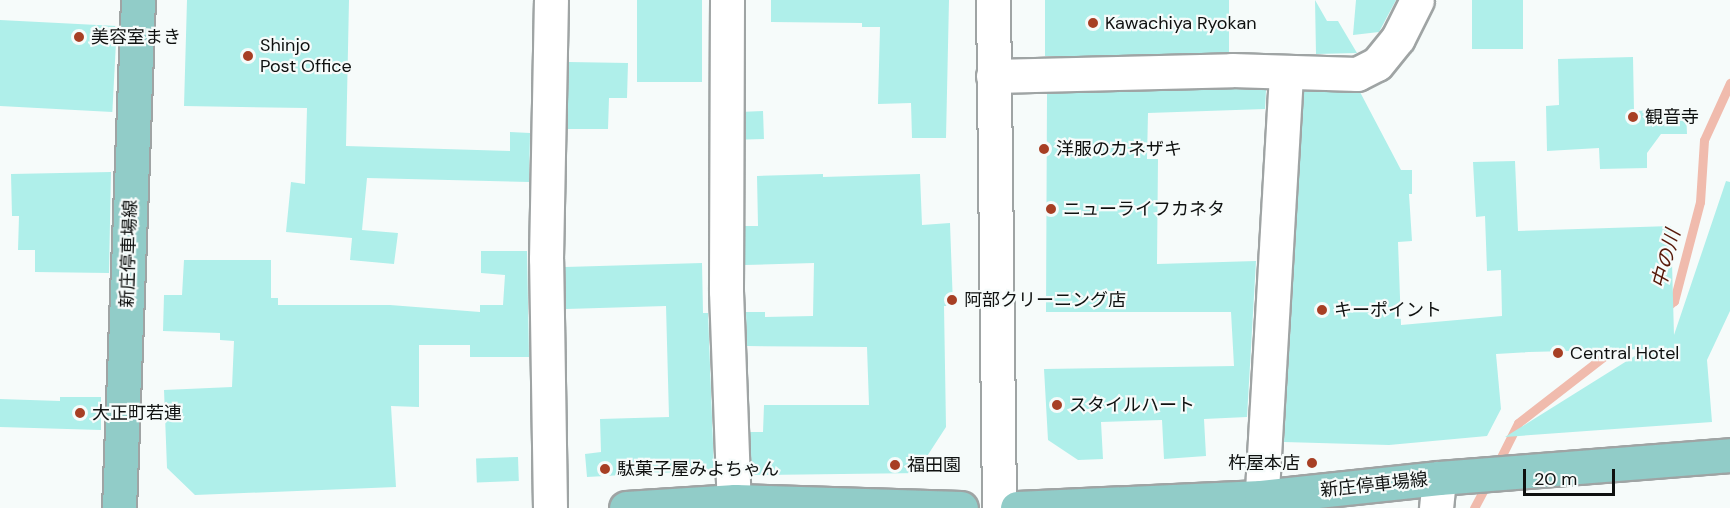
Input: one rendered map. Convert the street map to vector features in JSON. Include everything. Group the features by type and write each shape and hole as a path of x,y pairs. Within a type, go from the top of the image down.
{"main road":[{"name":"新庄停車場線","path":"120,508 138,0"},
{"name":"新庄停車場線","path":"1017,508 1261,502 1448,487 1515,471 1730,454"},
{"path":"626,508 735,504 961,508"}],"street":[{"path":"550,0 546,259 550,508"},
{"path":"727,0 726,291 735,504"},
{"path":"993,0 999,508"},
{"path":"993,76 1232,70 1357,74 1377,63 1398,38 1418,0"},
{"path":"1261,502 1286,73"}],"building":[{"path":"187,0 349,0 346,146 510,151 510,132 530,133 529,182 367,178 362,230 398,233 394,264 350,260 352,238 286,232 291,182 305,184 307,108 184,106"},
{"path":"637,0 702,0 702,82 637,82"},
{"path":"771,0 949,0 946,138 912,138 911,103 878,104 880,27 862,27 862,23 771,22"},
{"path":"1045,0 1229,0 1229,56 1045,56"},
{"path":"1315,0 1327,21 1338,21 1357,53 1316,54"},
{"path":"1356,0 1396,0 1379,32 1353,35"},
{"path":"1472,0 1523,0 1523,49 1472,49"},
{"path":"0,20 117,26 112,112 0,106"},
{"path":"1633,57 1634,111 1686,109 1687,134 1661,134 1647,153 1647,168 1600,169 1599,148 1547,151 1546,106 1559,105 1558,59"},
{"path":"569,62 628,63 627,98 609,98 608,129 567,129"},
{"path":"1266,90 1265,109 1148,113 1147,159 1158,159 1157,264 1256,261 1247,417 1204,419 1206,456 1164,459 1162,420 1101,422 1103,459 1078,460 1048,440 1044,369 1234,366 1231,312 1046,312 1047,93"},
{"path":"1304,91 1360,92 1401,170 1412,170 1412,194 1409,194 1412,241 1398,242 1401,325 1502,316 1501,270 1487,271 1485,216 1476,217 1473,162 1515,161 1518,231 1671,226 1674,335 1726,181 1730,182 1730,311 1707,360 1712,422 1505,437 1646,349 1529,352 1496,354 1501,409 1487,436 1389,445 1284,442"},
{"path":"763,111 764,139 746,140 745,112"},
{"path":"111,172 109,273 35,272 35,250 18,250 19,216 12,216 11,174"},
{"path":"823,174 823,177 920,174 922,225 950,223 953,306 944,306 946,427 922,464 922,473 752,475 750,432 763,432 764,405 869,405 867,347 747,346 746,312 765,312 765,317 813,316 814,263 745,265 745,226 758,226 757,176"},
{"path":"481,251 527,251 529,357 470,357 470,345 419,345 419,407 391,406 396,487 195,495 167,468 164,390 232,387 234,341 220,340 220,333 163,331 164,295 182,295 184,260 271,260 271,298 278,298 278,305 390,305 480,312 480,305 503,305 505,275 481,273"},
{"path":"702,263 703,313 708,313 714,470 587,477 585,454 601,452 600,419 669,417 666,306 566,309 565,267"},
{"path":"60,397 101,397 101,430 0,427 0,399 60,401"},
{"path":"518,457 519,481 477,482 476,458"}],"waterway":[{"name":"中の川","path":"1664,309 1674,301 1700,202 1704,140 1730,83"},
{"name":"中の川","path":"1496,467 1518,423 1620,344"},
{"name":"中の川","path":"1474,508 1488,482"}],"place":[{"name":"Kawachiya Ryokan","path":"1093,23"},
{"name":"美容室まき","path":"79,37"},
{"name":"Shinjo Post Office","path":"248,56"},
{"name":"観音寺","path":"1633,117"},
{"name":"洋服のカネザキ","path":"1044,149"},
{"name":"ニューライフカネタ","path":"1051,209"},
{"name":"阿部クリーニング店","path":"952,300"},
{"name":"キーポイント","path":"1322,310"},
{"name":"Central Hotel","path":"1558,353"},
{"name":"スタイルハート","path":"1057,405"},
{"name":"大正町若連","path":"80,413"},
{"name":"杵屋本店","path":"1312,463"},
{"name":"福田園","path":"895,465"},
{"name":"駄菓子屋みよちゃん","path":"605,469"}]}
